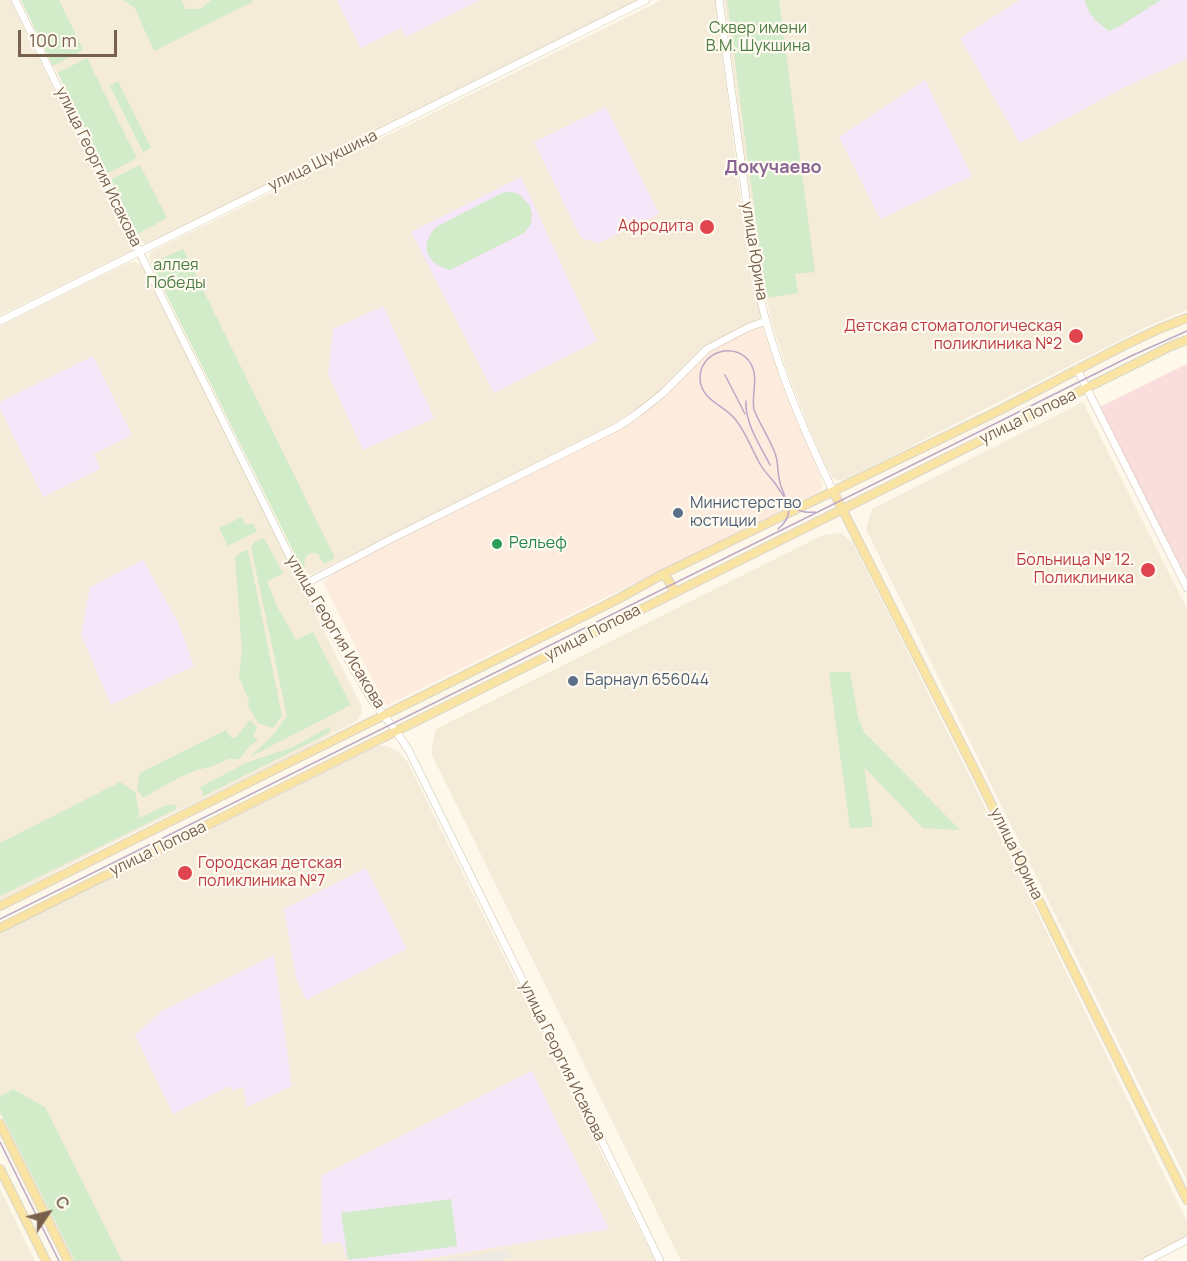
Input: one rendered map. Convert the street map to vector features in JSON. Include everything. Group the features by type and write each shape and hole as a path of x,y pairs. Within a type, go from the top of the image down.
{"main road":[{"name":"улица Попова","path":"0,906 606,605 663,574 998,411 1077,369 1187,318"},
{"name":"улица Попова","path":"0,928 568,647 674,592 1187,340"},
{"name":"улица Юрина","path":"833,491 976,773 1187,1200"},
{"path":"663,574 674,592"},
{"path":"0,1125 68,1261"},
{"path":"0,1168 46,1261"}],"street":[{"name":"улица Георгия Исакова","path":"15,0 251,481 304,584 371,699 396,731 415,764 660,1261"},
{"name":"улица Шукшина","path":"0,321 646,0"},
{"name":"улица Юрина","path":"719,0 753,253 766,321 801,422 833,491"},
{"path":"304,584 619,426 662,394 708,349 747,328 766,321"},
{"path":"1077,369 1187,588"},
{"path":"1146,1261 1187,1240"}],"shaded area":[{"path":"0,0 10,0 133,250 0,315"},
{"path":"21,0 641,0 146,244 141,241"},
{"path":"337,0 480,0 406,37 401,28 361,48"},
{"path":"662,0 715,0 748,256 761,318 707,347 659,392 605,429 311,575 302,569 151,263 149,257 151,252"},
{"path":"724,0 1187,0 1187,310 1146,327 853,476 841,481 833,478 807,423 784,362 770,316 745,163"},
{"path":"1020,0 1187,0 1187,59 1127,86 1020,143 960,38"},
{"path":"925,80 972,176 880,219 839,137"},
{"path":"606,107 659,214 599,243 581,238 534,142"},
{"path":"521,177 597,341 494,393 411,232"},
{"path":"128,263 141,264 361,705 362,713 358,720 291,756 0,900 0,326"},
{"path":"383,306 434,418 363,450 328,374 333,329"},
{"path":"762,326 788,401 820,475 822,487 817,493 386,706 323,583 336,571 596,442 663,399 708,350"},
{"path":"93,356 132,435 94,454 100,469 43,497 0,409 0,402"},
{"path":"1187,364 1187,581 1100,407"},
{"path":"1083,402 1187,609 1187,1180 866,529 872,509"},
{"path":"841,533 853,543 1020,877 1187,1222 1187,1237 1139,1261 681,1261 431,753 436,729 823,535"},
{"path":"143,560 179,624 194,666 111,705 81,635 90,587"},
{"path":"374,746 388,746 396,750 407,761 655,1261 73,1261 0,1115 0,932"},
{"path":"366,868 407,949 306,1000 296,978 284,909"},
{"path":"274,955 292,1086 247,1107 243,1087 233,1091 230,1086 173,1114 135,1035 162,1011"},
{"path":"532,1071 609,1229 413,1261 348,1261 341,1242 322,1244 321,1176"},
{"path":"0,1189 35,1261 0,1261"},
{"path":"509,1250 510,1257 499,1261 433,1261"}],"green space":[{"path":"21,0 59,0 83,50 53,66"},
{"path":"123,0 183,0 186,9 201,9 211,0 252,0 252,2 154,51 135,8"},
{"name":"Сквер имени В.М. Шукшина","path":"727,0 779,0 815,272 795,274 798,293 766,298"},
{"path":"1085,0 1161,0 1109,31 1090,14"},
{"path":"87,58 137,158 107,174 58,73"},
{"path":"118,81 151,148 143,152 110,86"},
{"name":"аллея Победы","path":"140,165 167,218 138,234 110,180"},
{"path":"502,193 519,194 530,206 531,224 524,233 450,270 435,263 427,247 436,227"},
{"name":"аллея Победы","path":"183,249 335,558 324,564 318,554 310,553 305,559 305,568 302,569 151,263"},
{"path":"242,517 245,524 253,524 257,531 228,546 219,528"},
{"path":"264,538 283,573 267,582 278,608 296,640 313,632 351,705 250,757 273,735 287,716 251,547 256,541"},
{"path":"248,550 282,716 273,728 258,723 248,706 249,701 239,676 242,650 235,557"},
{"path":"829,672 850,672 858,717 864,732 960,830 923,828 864,767 873,827 850,828"},
{"path":"250,720 257,727 253,736 258,740 239,759 229,759 197,770 143,798 137,789 140,773 226,730 230,737 236,738"},
{"path":"329,727 331,731 323,736 204,796 200,787 248,762 291,748"},
{"path":"120,782 135,792 140,818 164,806 177,804 176,809 0,896 0,843"},
{"path":"13,1089 45,1107 122,1261 75,1261 0,1111 0,1097"},
{"path":"451,1199 457,1246 348,1260 341,1213"}],"tram line":[{"path":"0,919 1131,356 1187,331"},
{"path":"778,529 784,524 788,509 787,504 786,498 780,482 775,453 754,410 753,369 745,357 737,352 720,352 706,361 701,369 700,379 704,392 739,424 762,467 774,482 786,499 790,504 800,511 815,512"},
{"path":"725,375 745,414"},
{"path":"746,401 748,418 770,465"},
{"path":"0,1142 59,1261"}],"place":[{"name":"Афродита","path":"707,227"},
{"name":"Детская стоматологическая поликлиника №2","path":"1076,336"},
{"name":"Министерство юстиции","path":"678,513"},
{"name":"Рельеф","path":"497,544"},
{"name":"Больница № 12. Поликлиника","path":"1148,570"},
{"name":"Барнаул 656044","path":"573,681"},
{"name":"Городская детская поликлиника №7","path":"185,873"}],"district":[{"name":"Докучаево","path":"773,168"}]}
